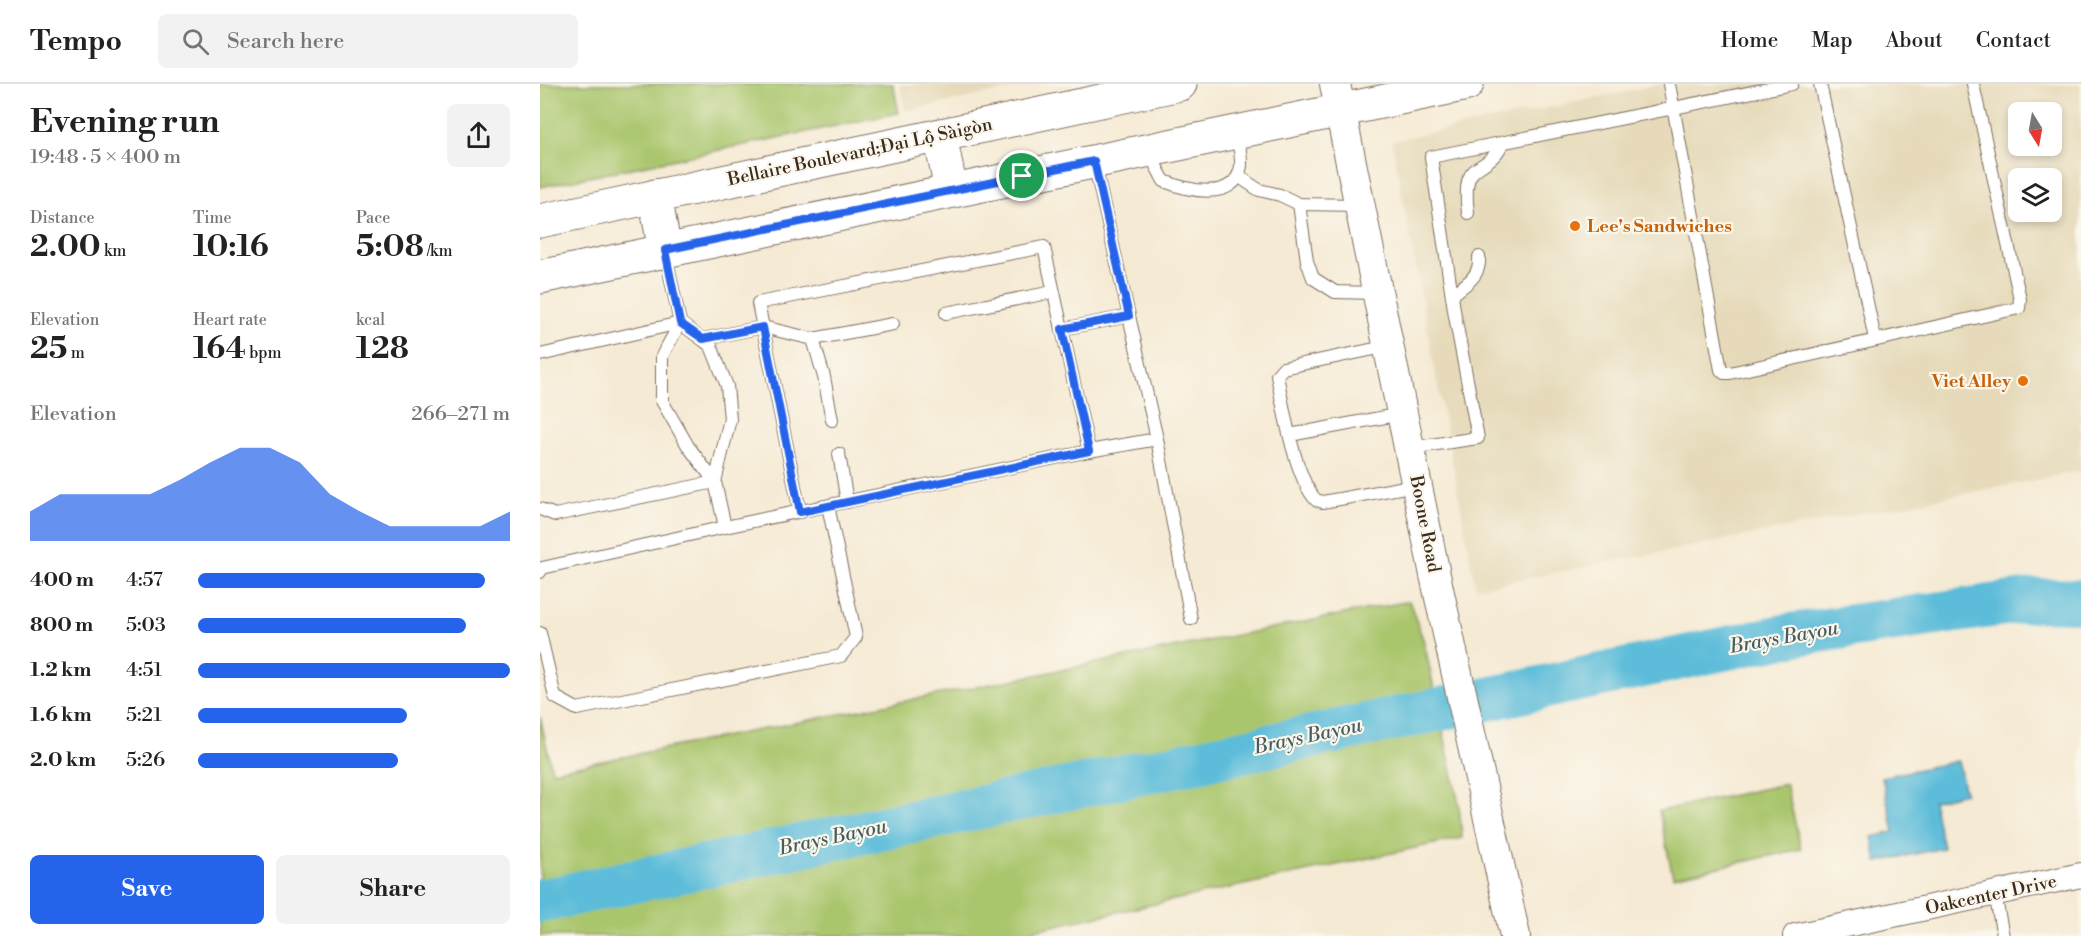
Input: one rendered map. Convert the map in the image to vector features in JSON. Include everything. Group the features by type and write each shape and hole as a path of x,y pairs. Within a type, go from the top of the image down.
{"main road":[{"name":"Bellaire Boulevard;Đại Lộ Sàigòn","path":"540,221 1180,84"},
{"path":"540,277 1236,132 1338,97 1467,84"},
{"path":"940,135 951,191"},
{"path":"655,196 665,250"}],"street":[{"name":"Boone Road","path":"1338,97 1446,627 1515,936"},
{"name":"Oakcenter Drive","path":"1795,936 2081,875"}],"lane":[{"path":"1669,84 1676,108 1724,373 2019,308 2020,299 1973,84"},
{"path":"1410,448 1478,438 1452,295 1431,157 1791,84"},
{"path":"1820,84 1875,339"},
{"path":"1148,150 1164,181 1184,189 1204,193 1225,187 1238,176 1241,164 1236,132"},
{"path":"1468,213 1465,190 1468,179 1476,166 1495,157 1503,143"},
{"path":"1094,161 1157,439 1191,619"},
{"path":"1238,176 1259,190 1280,195 1299,204 1360,205"},
{"path":"1299,204 1313,278 1335,292 1378,293"},
{"path":"800,512 758,303 1044,247 1089,451"},
{"path":"665,250 680,323 662,356 662,401 688,446 715,482 725,527"},
{"path":"1452,295 1474,277 1480,264 1479,256"},
{"path":"946,313 1053,292"},
{"path":"1062,329 1129,316"},
{"path":"540,355 680,323 703,339 711,346 727,386 730,419 715,482"},
{"path":"703,339 763,327 813,339 893,324"},
{"path":"813,339 824,377 832,420"},
{"path":"1389,346 1283,368 1277,375 1290,435 1306,484 1316,500 1323,502 1417,484"},
{"path":"1290,435 1402,414"},
{"path":"540,572 542,568 725,527 1089,451 1157,439"},
{"path":"839,454 847,502"},
{"path":"540,509 555,515 715,482"},
{"path":"540,633 555,697 577,709 841,656 856,637 828,506"},
{"path":"1995,894 2003,936"}],"shaded area":[{"path":"900,84 1034,84 905,111"},
{"path":"1662,84 2081,84 2081,471 1476,588 1392,141"}],"green space":[{"path":"540,84 893,84 899,113 540,187"},
{"path":"1409,601 1424,642 1459,805 1462,838 1006,936 540,936 540,717 552,771"},
{"path":"1786,784 1801,849 1673,877 1659,811"}],"water":[{"path":"1958,761 1965,793 1933,801 1943,848 1877,862 1872,837 1894,832 1882,777"}],"waterway":[{"name":"Brays Bayou","path":"540,901 1784,636 2032,600 2081,601"}],"place":[{"name":"Lee's Sandwiches","path":"1575,226"},
{"name":"Viet Alley","path":"2023,381"}],"route":[{"path":"1094,161 1129,316 1062,329 1089,451 800,512 763,327 703,339 680,323 665,250 1022,176 1094,161"}]}
